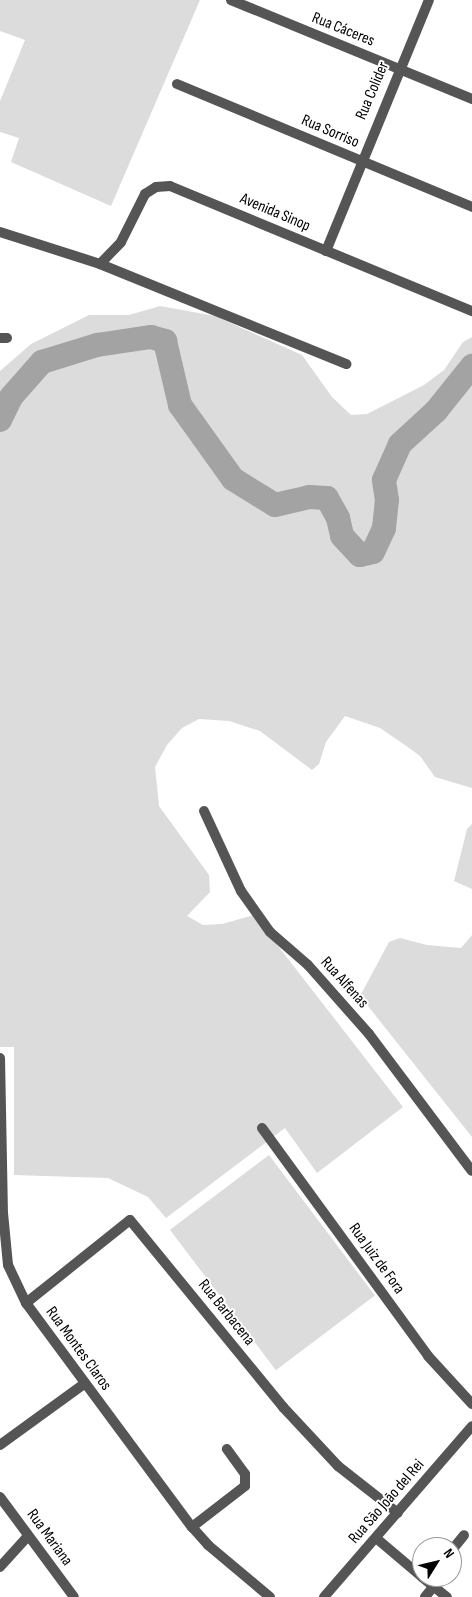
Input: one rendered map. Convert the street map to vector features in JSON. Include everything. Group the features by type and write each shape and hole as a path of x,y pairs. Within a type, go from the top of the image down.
{"street":[{"name":"Rua Cáceres","path":"231,0 472,99"},
{"name":"Rua Colider","path":"326,251 360,161 429,0"},
{"name":"Rua Sorriso","path":"177,84 472,208"},
{"name":"Avenida Sinop","path":"100,264 121,242 146,194 161,186 170,186 472,311"},
{"path":"0,232 100,264 346,364"},
{"name":"Rua Alfenas","path":"204,811 241,891 270,932 308,965 369,1034 472,1171"},
{"name":"Rua Montes Claros","path":"0,1058 3,1213 8,1265 26,1303 84,1384 192,1527 208,1545 270,1597"},
{"name":"Rua Juiz de Fora","path":"262,1128 428,1356 472,1404"},
{"name":"Rua Barbacena","path":"26,1303 130,1220 283,1407 338,1466 398,1513"},
{"path":"0,1445 84,1384"},
{"name":"Rua São João del Rei","path":"324,1597 472,1426"},
{"path":"192,1527 245,1486 245,1474 227,1448"},
{"name":"Rua Mariana","path":"0,1497 74,1597"},
{"path":"0,1567 28,1536"},
{"path":"376,1538 412,1568"},
{"path":"435,1587 446,1597"}],"shaded area":[{"path":"0,0 200,0 111,206 11,162 19,138 0,132 0,101 25,40 0,31"},
{"path":"160,306 215,316 302,355 332,397 351,415 367,414 424,385 444,370 463,342 472,337 472,788 435,777 420,756 380,728 345,716 326,742 319,764 312,770 260,731 229,721 199,719 182,728 167,745 155,767 159,806 209,875 210,892 187,916 203,925 222,924 254,915 403,1107 317,1173 285,1128 166,1218 148,1197 108,1178 14,1175 14,1047 0,1047 0,371 31,344 89,315 129,315"},
{"path":"472,824 472,889 454,881 467,829"},
{"path":"472,935 472,1137 360,996 389,942 400,938 427,945 461,948"},
{"path":"269,1155 375,1296 276,1370 170,1230"}],"waterway":[{"path":"0,420 11,397 42,362 97,345 151,337 165,341 180,405 233,479 275,505 309,497 327,498 338,518 342,536 360,555 373,552 384,528 387,500 384,480 400,444 436,411 472,366"}]}
